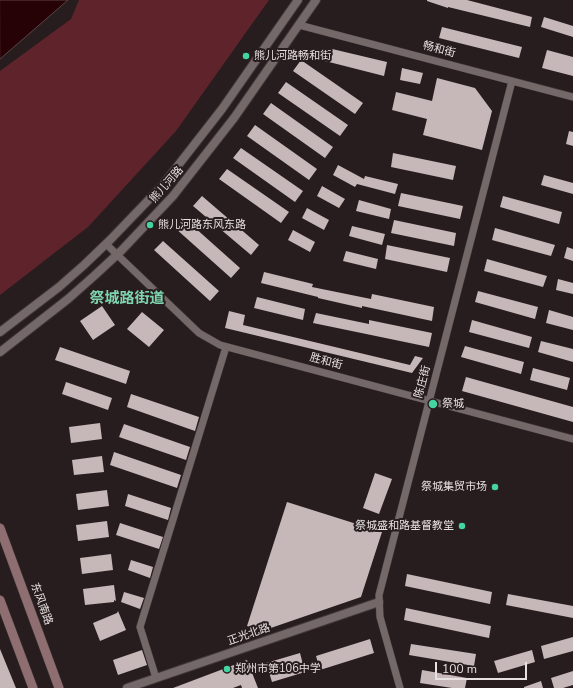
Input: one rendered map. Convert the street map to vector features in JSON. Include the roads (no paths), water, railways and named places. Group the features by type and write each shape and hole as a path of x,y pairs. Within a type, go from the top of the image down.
{"main road":[{"name":"东风南路","path":"0,528 59,688"},
{"path":"0,600 33,688"}],"street":[{"name":"熊儿河路","path":"0,332 59,287 106,244 162,186 222,109 298,0"},
{"name":"熊儿河路","path":"0,352 68,298 117,255 173,196 234,118 316,0"},
{"name":"畅和街","path":"299,25 573,97"},
{"name":"陈庄街","path":"400,688 380,617 379,595 512,81"},
{"name":"胜和街","path":"106,244 199,333 220,345 573,439"},
{"path":"156,678 140,627 226,346"},
{"name":"正光北路","path":"127,688 379,602"}],"place":[{"name":"熊儿河路畅和街","path":"246,56"},
{"name":"熊儿河路东风东路","path":"150,225"},
{"name":"祭城","path":"433,404"},
{"name":"祭城集贸市场","path":"495,487"},
{"name":"祭城盛和路基督教堂","path":"462,526"},
{"name":"郑州市第106中学","path":"227,669"}],"district":[{"name":"祭城路街道","path":"127,299"}]}
